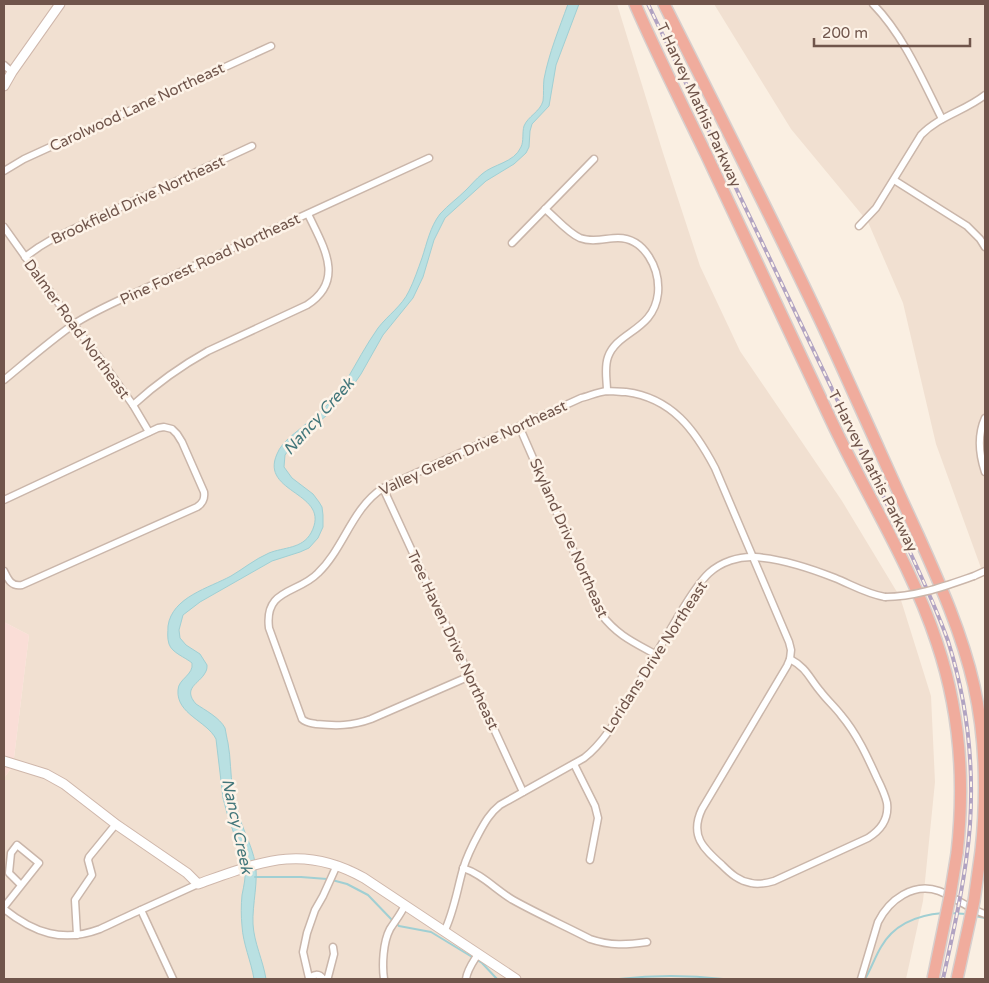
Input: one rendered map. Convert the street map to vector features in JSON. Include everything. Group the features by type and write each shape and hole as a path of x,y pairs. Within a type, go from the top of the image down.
{"highway":[{"name":"T Harvey Mathis Parkway","path":"635,4 827,412 913,582 938,645 950,690 958,734 961,780 960,826 957,853 933,979"},
{"name":"T Harvey Mathis Parkway","path":"664,4 750,174 814,307 926,555 952,614 963,645 974,684 982,732 985,779 984,828 981,851 974,901 957,979"}],"street":[{"path":"4,86 60,4"},
{"path":"873,4 900,38 942,119"},
{"name":"Carolwood Lane Northeast","path":"4,171 24,159 271,46"},
{"path":"4,65 12,72"},
{"path":"859,226 876,208 921,135 942,119 985,95"},
{"name":"Brookfield Drive Northeast","path":"25,257 54,238 252,146"},
{"name":"Pine Forest Road Northeast","path":"4,380 37,352 92,314 429,158"},
{"path":"512,243 594,159"},
{"path":"894,180 967,226 985,247"},
{"path":"545,209 580,238 586,240 620,238 634,241 644,249 654,265 658,293 653,310 643,324 619,342 610,352 606,368 607,391"},
{"path":"133,405 164,379 198,357 307,305 317,297 324,288 329,271 326,254 308,214"},
{"name":"Dalmer Road Northeast","path":"4,227 133,405 149,432"},
{"name":"Valley Green Drive Northeast","path":"470,676 360,723 332,726 306,722 302,719 269,628 269,610 280,595 309,581 320,572 335,552 366,502 383,488 581,398 607,391 635,393 664,404 683,419 697,437 710,460 789,642 791,650 790,659"},
{"path":"985,418 981,429 980,450 985,472"},
{"name":"Skyland Drive Northeast","path":"519,426 601,614 619,634 656,654"},
{"path":"4,500 158,428 172,429 177,434 205,496 201,505 22,585 16,585 9,581 4,571"},
{"name":"Tree Haven Drive Northeast","path":"383,488 523,792"},
{"name":"Loridans Drive Northeast","path":"444,932 452,914 463,868 489,816 500,806 584,758 597,746 620,715 684,607 708,574 717,567 727,562 753,557 798,565 871,593 885,596 919,593 948,585 985,571"},
{"path":"790,659 806,671 856,735 885,796 887,814 881,828 868,838 774,882 752,884 734,876 706,850 698,837 698,821 702,809 790,659"},
{"path":"4,761 55,778 116,824 187,873 198,884"},
{"path":"574,764 595,806 598,818 590,860"},
{"path":"77,935 75,900 92,875 89,857 116,824"},
{"path":"21,885 9,873 11,853 16,845 39,863 4,908 22,923 34,929 57,935 77,935 100,929 198,884 260,864 292,858 322,861 335,868 351,870 403,909 444,932 476,957 516,979"},
{"path":"333,947 334,954 328,977 324,979 316,975 311,976 309,979 303,952 306,934 335,868"},
{"path":"463,868 474,872 514,900 590,939 627,945 648,942"},
{"path":"861,979 882,914 904,894 925,889 938,891 985,914"},
{"path":"384,979 382,968 386,938 403,909"},
{"path":"141,910 173,979"},
{"path":"466,979 476,957"}],"shaded area":[{"path":"4,4 617,4 700,266 740,351 842,501 900,597 931,696 935,782 923,901 906,979 4,979 4,778 13,766 29,635 4,622"},
{"path":"714,4 985,4 985,579 936,444 903,303 868,222 791,129"},
{"path":"4,622 29,635 13,766 4,778"}],"water":[{"name":"Nancy Creek","path":"568,4 579,4 556,65 549,106 532,124 529,147 526,153 514,164 486,181 445,218 434,240 423,277 413,298 383,335 352,387 327,415 292,445 285,455 284,467 292,478 313,494 322,507 323,527 318,538 309,548 272,561 200,602 183,615 179,630 180,638 186,645 200,654 207,665 206,672 191,690 192,699 223,724 225,728 236,804 255,862 253,924 266,979 254,979 244,939 242,922 241,903 245,867 223,798 216,739 206,727 187,711 179,698 178,690 180,683 191,671 192,663 176,652 169,644 168,626 171,616 184,601 202,589 231,576 264,555 298,545 311,533 315,519 312,509 286,486 278,477 274,467 279,449 338,393 378,328 406,296 416,275 431,230 440,214 482,174 514,157 518,152 522,145 524,126 543,101 546,69"}],"waterway":[{"name":"Nancy Creek","path":"255,877 327,879"},
{"path":"332,880 347,884 368,895 393,921"},
{"path":"865,979 881,947 893,932 907,922 924,916 943,913"},
{"path":"950,913 966,914"},
{"path":"975,916 985,918"},
{"path":"397,924 431,932 482,963 497,979"},
{"path":"619,979 671,976 723,979"}],"railway":[{"path":"648,4 909,550 935,606 955,664 968,732 971,802 963,883 943,979"}]}
